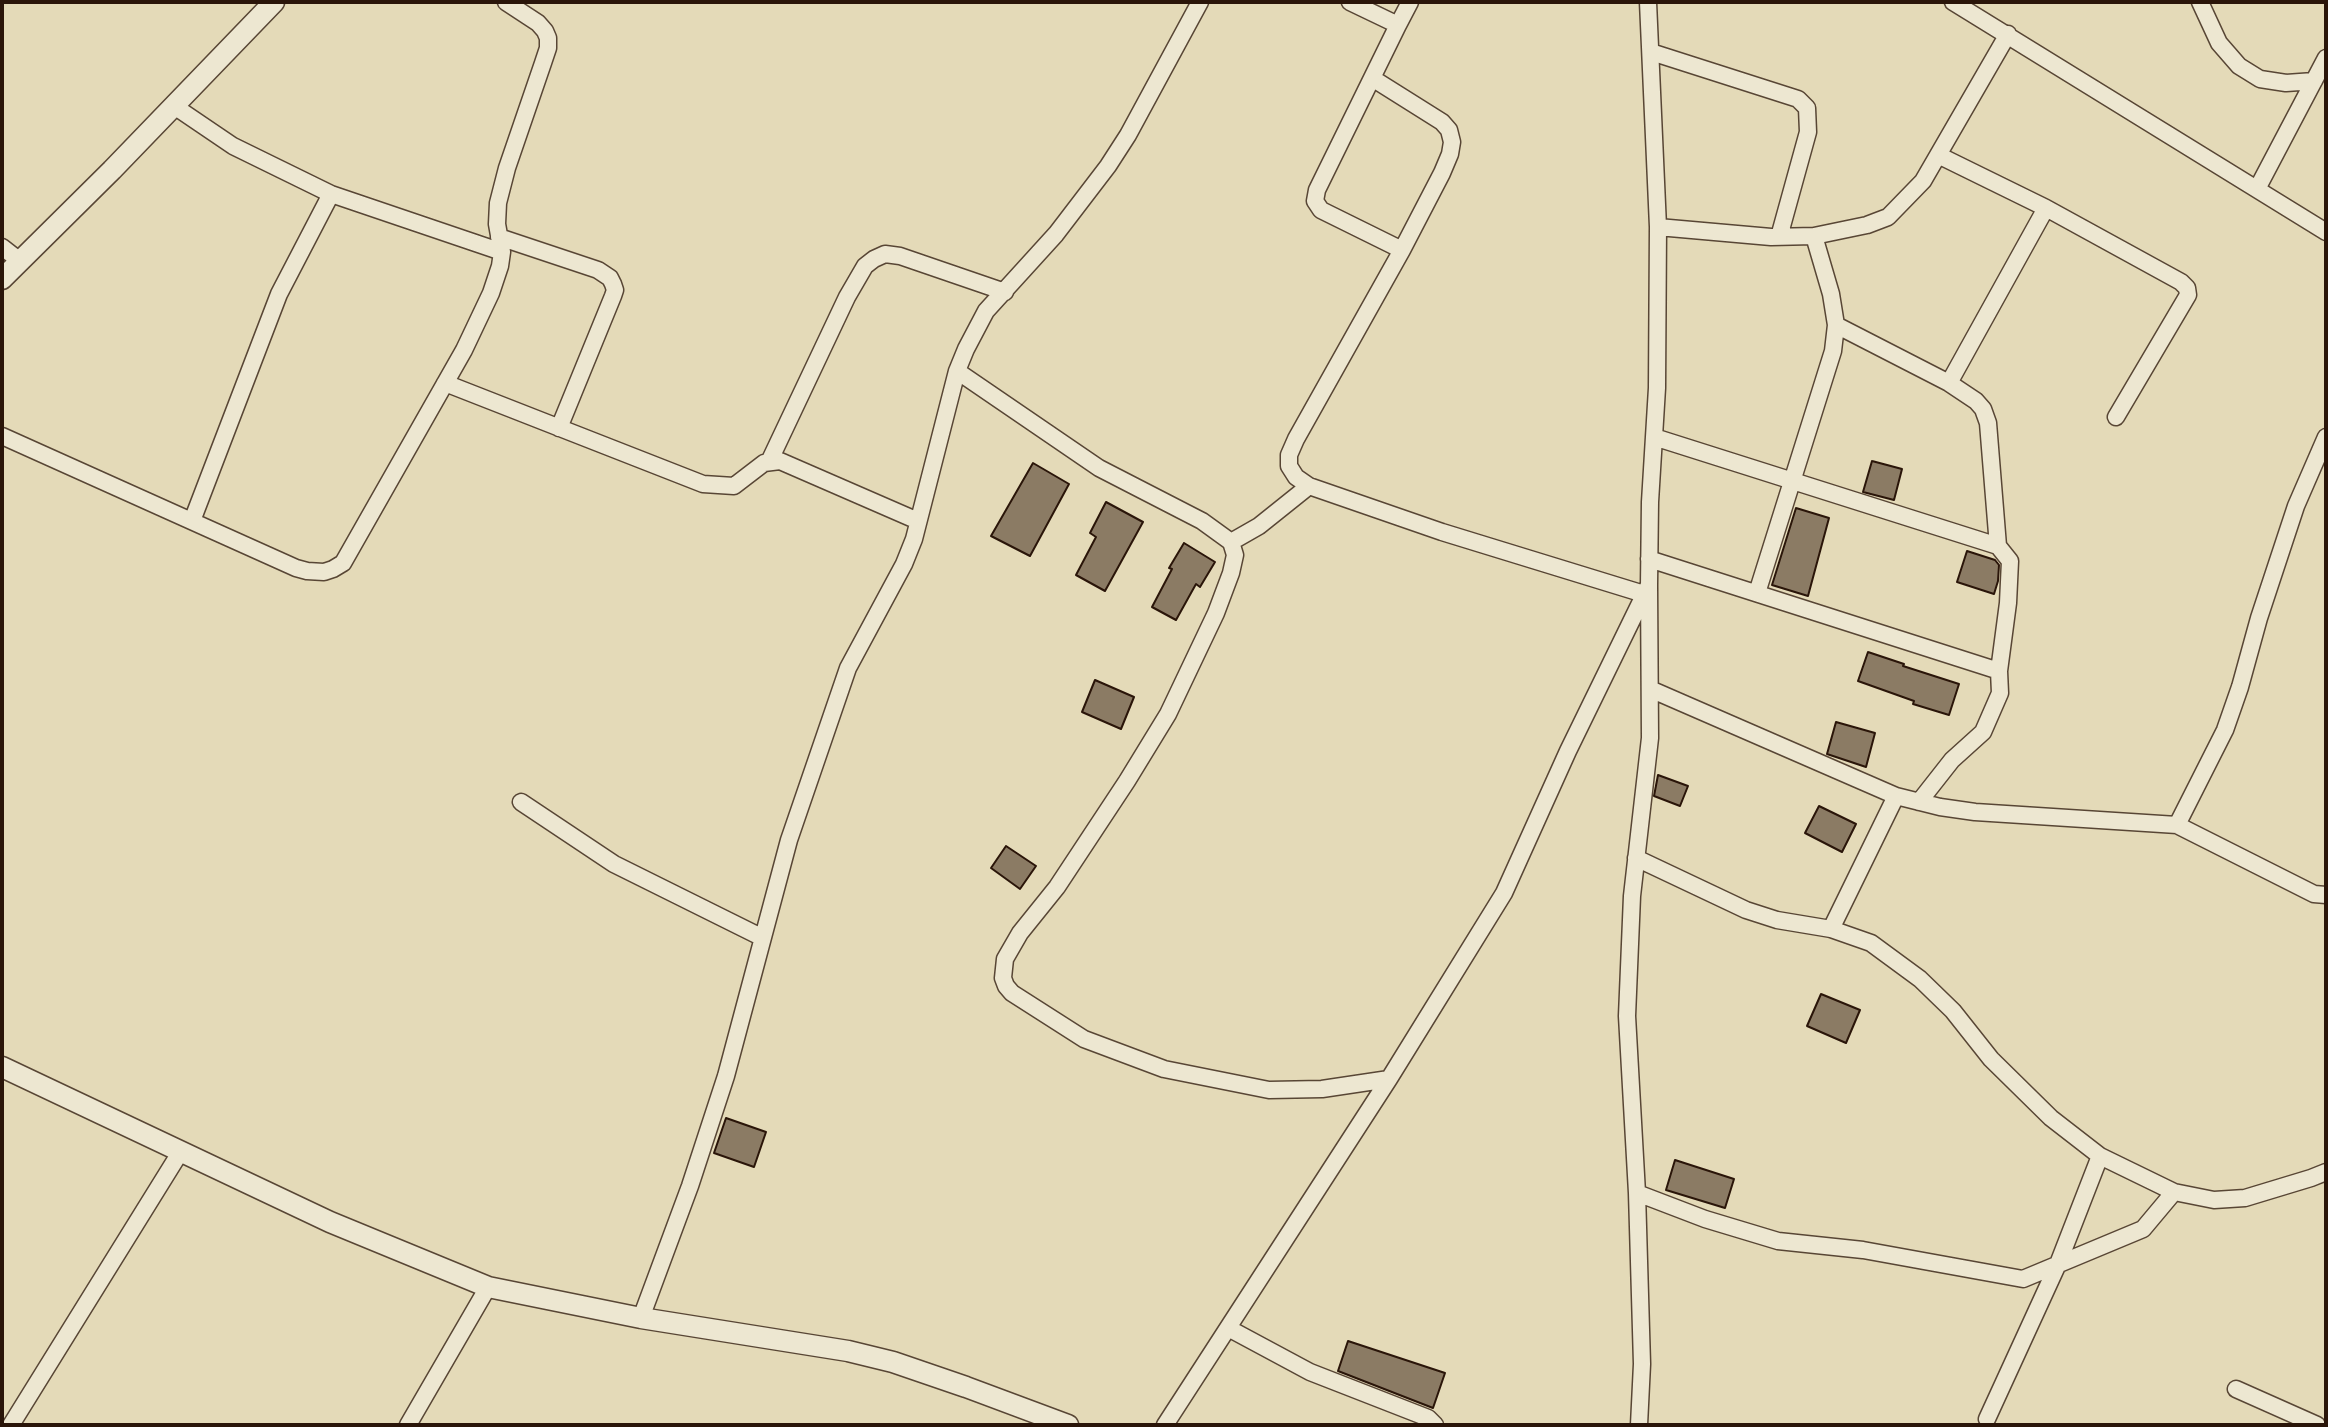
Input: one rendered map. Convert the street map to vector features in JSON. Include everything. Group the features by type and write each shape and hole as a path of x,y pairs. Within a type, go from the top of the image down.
{"street":[{"path":"2,279 274,2"},
{"path":"2,436 296,568 316,572 333,569 343,563 445,383 491,293 500,266 498,203 548,48 548,38 538,23 506,2"},
{"path":"641,1318 690,1186 726,1076 789,840 848,668 904,564 957,371 981,319 1056,234 1108,166 1200,2"},
{"path":"1350,2 1398,25"},
{"path":"1402,250 1321,210 1315,201 1317,190 1410,2"},
{"path":"1639,1425 1642,1364 1637,1193 1627,1016 1636,858 1650,738 1646,590 1657,388 1658,227 1648,2"},
{"path":"1953,2 2326,232"},
{"path":"2200,2 2219,43 2239,66 2260,79 2286,83 2314,81"},
{"path":"1658,227 1779,237 1814,236 1867,225 1888,217 1923,181 2008,34"},
{"path":"1651,52 1798,99 1807,108 1808,132 1779,237"},
{"path":"2257,189 2326,58"},
{"path":"1372,78 1442,122 1449,130 1452,142 1450,154 1402,250 1296,439 1289,455 1289,466 1296,477 1309,486 1442,532 1646,590"},
{"path":"174,106 233,146 331,194 500,245 598,270 610,278 613,296 559,428"},
{"path":"1938,155 2046,208 2187,288 2188,295 2116,417"},
{"path":"192,521 279,294 331,194"},
{"path":"1949,383 2046,208"},
{"path":"1757,593 1833,351 1836,325 1831,294 1814,236"},
{"path":"2,247 20,261"},
{"path":"769,462 847,297 865,266 874,259 885,254 900,256 1005,292"},
{"path":"1836,325 1949,383 1983,409 1988,423 1998,546"},
{"path":"957,371 1099,468 1202,521 1231,542 1235,555 1216,613 1168,714 1057,887 1020,933 1005,959 1003,978 1006,986 1012,993 1084,1039 1164,1069 1269,1090 1322,1089 1389,1079"},
{"path":"445,383 703,484 734,486 759,465 780,461 918,521"},
{"path":"1654,437 1998,546 2010,561 1999,671 2000,693 1983,732 1952,760 1919,802"},
{"path":"2177,825 2225,730 2296,506 2326,437"},
{"path":"1231,542 1259,526 1309,486"},
{"path":"1649,559 1999,671"},
{"path":"1165,1425 1389,1079 1504,893 1646,590"},
{"path":"1650,689 1896,796 1975,812 2177,825 2314,894 2326,895"},
{"path":"1831,929 1896,796"},
{"path":"521,802 614,864 761,937"},
{"path":"1636,858 1746,910 1777,920 1831,929 1871,943 1920,979 1953,1011 1991,1059 2051,1118 2100,1156 2174,1192 2214,1200 2245,1198 2326,1172"},
{"path":"2,1067 330,1222 488,1287 641,1318 848,1351 893,1362 1068,1425"},
{"path":"11,1425 181,1151"},
{"path":"1987,1419 2058,1264 2100,1156"},
{"path":"1637,1193 1705,1219 1778,1241 1863,1250 2023,1279 2143,1229 2174,1192"},
{"path":"408,1425 488,1287"},
{"path":"1228,1328 1310,1372 1428,1418 1435,1425"},
{"path":"2236,1389 2314,1424"}],"building":[{"path":"1872,461 1902,469 1894,500 1863,492"},
{"path":"1033,463 1069,484 1030,556 991,536"},
{"path":"1106,502 1143,522 1105,591 1076,575 1096,537 1090,533"},
{"path":"1796,508 1829,518 1808,596 1772,585"},
{"path":"1184,543 1215,562 1200,587 1196,584 1176,620 1152,607"},
{"path":"1967,551 1995,560 1999,565 1994,594 1957,582"},
{"path":"1868,652 1959,684 1949,715 1858,681"},
{"path":"1095,680 1134,697 1121,729 1082,712"},
{"path":"1836,722 1875,733 1866,767 1827,754"},
{"path":"1658,775 1688,786 1680,806 1654,796"},
{"path":"1819,806 1856,824 1842,852 1805,833"},
{"path":"1006,846 1036,866 1020,889 991,868"},
{"path":"1821,994 1860,1010 1846,1043 1807,1026"},
{"path":"726,1118 766,1132 754,1167 714,1153"},
{"path":"1675,1160 1734,1179 1725,1208 1666,1190"},
{"path":"1348,1341 1445,1373 1433,1408 1338,1371"}]}
